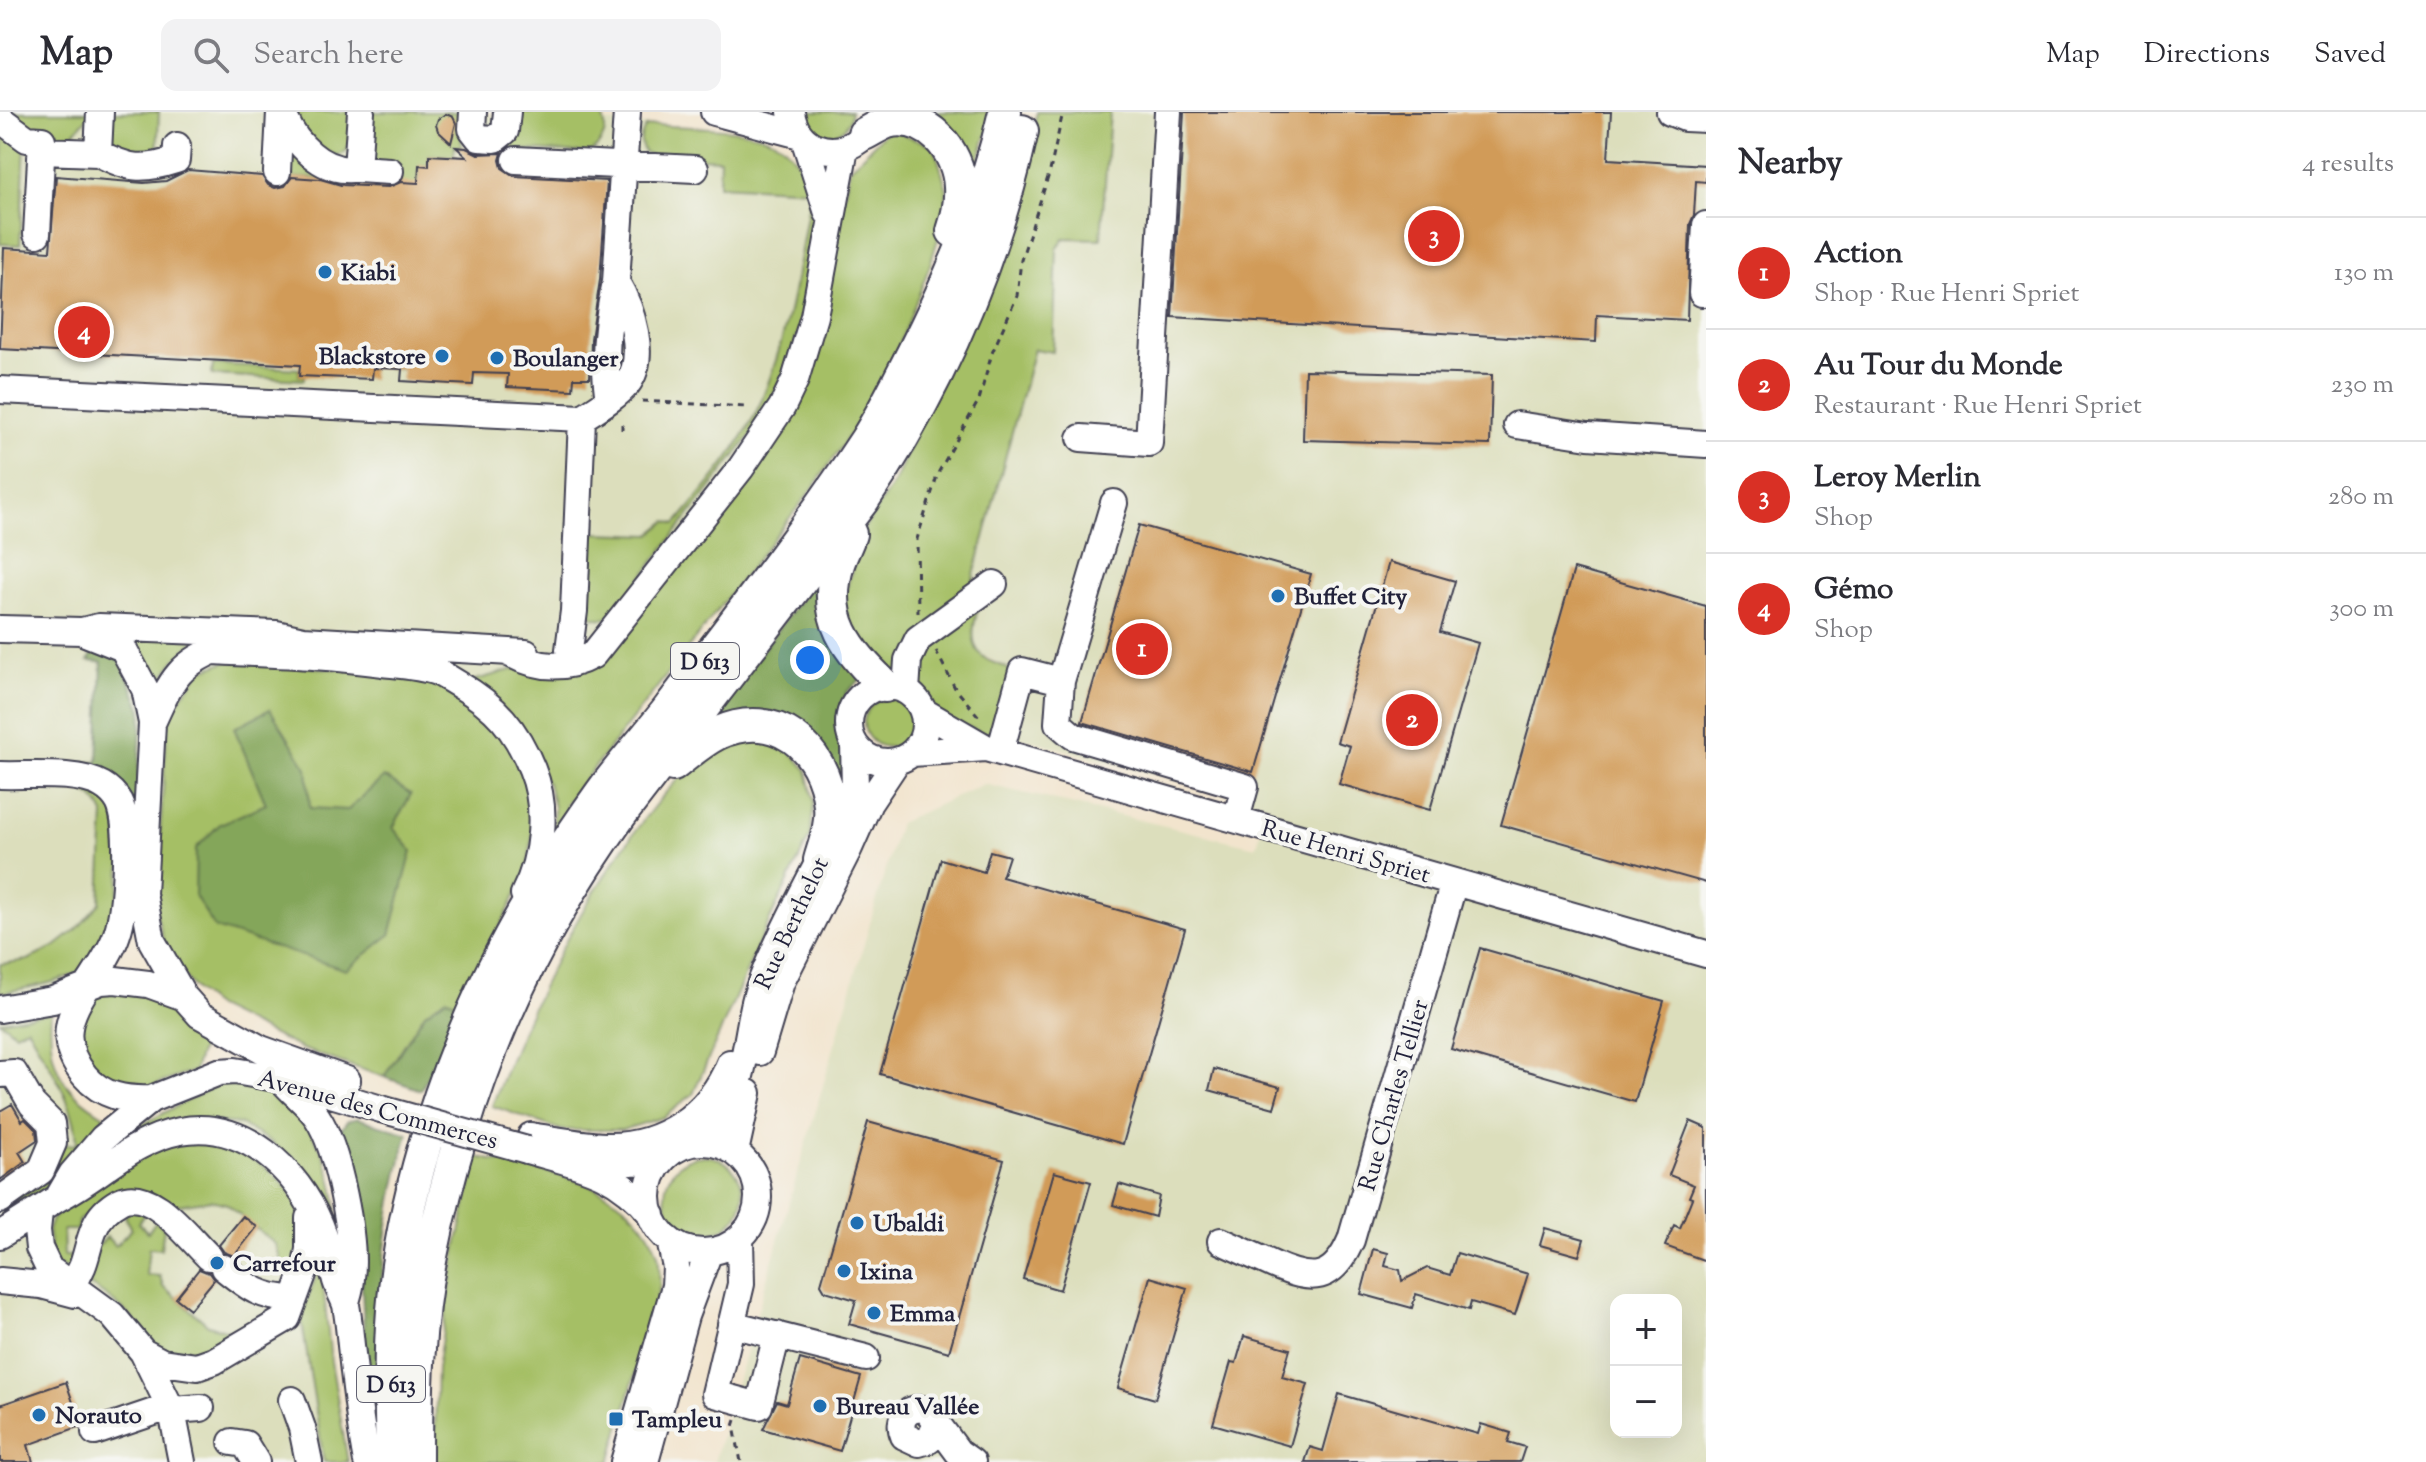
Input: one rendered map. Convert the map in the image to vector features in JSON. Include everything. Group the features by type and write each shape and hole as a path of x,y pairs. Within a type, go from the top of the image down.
{"main road":[{"name":"D 613","path":"392,1462 393,1306 411,1204 423,1151 472,1014 504,947 603,791 769,577 866,439 947,285 974,218 1005,112"},
{"name":"D 613","path":"416,1462 418,1366 434,1243 464,1125 488,1054 526,966 588,861 621,814 863,500 898,449 924,402 971,297 1007,193 1027,112"},
{"path":"861,131 889,120 916,121 932,127 949,149 960,184 959,212 933,296 902,373"},
{"path":"863,500 838,561 832,586 834,607 846,645 896,688"},
{"path":"621,814 693,748 719,733 753,725 772,726 794,737 812,755 824,779 830,821 820,860"}],"street":[{"path":"98,153 100,112"},
{"path":"282,112 288,128 318,158 336,168 390,171"},
{"path":"277,172 282,112"},
{"path":"357,169 361,112"},
{"path":"473,112 472,129 479,138 495,139 505,131 507,112"},
{"path":"0,390 582,418 629,382 636,349 635,326 628,302 616,282 627,112"},
{"path":"714,112 799,129 820,149 861,131"},
{"path":"1081,438 1149,443 1168,112"},
{"path":"1670,112 1685,118 1704,117"},
{"path":"0,119 27,139 42,140 37,234"},
{"path":"799,129 830,221"},
{"path":"509,653 543,666 578,663 593,655 741,468 782,407 795,380 811,328 828,246 830,221 861,131"},
{"path":"41,151 98,153 123,166 154,167 176,160 177,146"},
{"path":"516,160 695,169"},
{"path":"1705,258 1706,225"},
{"path":"569,650 574,611 582,418"},
{"path":"1517,425 1588,436 1706,444"},
{"path":"1114,503 1061,681 1058,723 1073,736 1245,787 1236,819"},
{"path":"896,688 918,639 994,584"},
{"path":"574,611 590,622 616,627"},
{"path":"0,629 82,631 99,627 276,634 303,640 509,653 569,650 593,642 616,627"},
{"path":"82,631 123,648 145,689 152,723 143,894 152,941 184,997"},
{"path":"152,723 172,679 190,661 235,644 274,645 303,640"},
{"path":"211,651 359,659 437,672 481,696 506,721 522,743 537,783 542,821 538,854 529,885 511,921 504,947"},
{"path":"990,742 1022,671 1061,681"},
{"path":"896,688 914,697 924,712 990,742 888,762 868,757 854,743 849,724 854,705 867,692 896,688"},
{"path":"905,757 924,735 924,712"},
{"name":"Rue Henri Spriet","path":"990,742 1236,819 1706,954"},
{"name":"Rue Berthelot","path":"700,1142 717,1130 727,1111 740,1074 755,1000 792,914 855,790 854,743"},
{"name":"Rue Berthelot","path":"735,1152 741,1119 781,982 869,803 905,757"},
{"path":"0,775 92,780 113,794 123,816 126,838 122,915 117,936 78,1000 70,1023 71,1048 83,1073 101,1090 124,1099 151,1099"},
{"name":"Rue Charles Tellier","path":"1221,1241 1299,1276 1315,1277 1330,1271 1343,1258 1351,1240 1454,882"},
{"name":"Avenue des Commerces","path":"0,1009 53,1000 101,981 148,984 184,997 200,1015 261,1049 383,1101"},
{"path":"529,1143 605,1146 644,1142 672,1131 699,1111 727,1072 755,1000"},
{"path":"0,1200 41,1171 53,1143 51,1123 5,1069"},
{"name":"Avenue des Commerces","path":"0,1235 48,1205 103,1138 151,1099 219,1072 235,1071 281,1079 383,1101 529,1143 623,1164 653,1160 670,1153"},
{"path":"281,1079 305,1103 328,1136 347,1218 352,1277 345,1304"},
{"path":"182,1462 172,1411 143,1352 112,1315 49,1269 41,1255 37,1230 48,1205 133,1149 180,1131 199,1130 237,1135 256,1145 279,1164 301,1191 319,1222 345,1304 367,1462"},
{"path":"700,1142 718,1144 735,1152 746,1162 757,1188 752,1223 740,1238 726,1247 709,1252 682,1248 670,1241 659,1229 649,1204 651,1181 661,1161 684,1145 700,1142"},
{"name":"Avenue des Commerces","path":"529,1143 613,1178 652,1215"},
{"path":"143,1352 162,1362 197,1367 214,1361 287,1318 309,1249 309,1218 301,1191"},
{"path":"79,1290 94,1229 100,1217 111,1206 141,1197 154,1204 217,1263 257,1293 273,1299 294,1299"},
{"path":"740,1238 741,1284 715,1394 759,1406 777,1335"},
{"path":"624,1462 675,1286 676,1267 670,1241"},
{"path":"645,1462 685,1316 709,1252"},
{"path":"0,1281 79,1290"},
{"path":"731,1324 866,1358"},
{"path":"292,1400 309,1462"},
{"path":"95,1432 157,1411 201,1408"},
{"path":"232,1442 245,1444 256,1462"},
{"path":"917,1443 958,1452 970,1462"}],"path":[{"path":"918,617 917,539 938,473 979,400 992,353 1017,296 1021,260 1050,171 1063,112"},
{"path":"609,399 746,407"},
{"path":"936,651 955,688 990,742"},
{"path":"740,1401 734,1426 741,1462"}],"shaded area":[{"path":"0,112 456,112 760,133 783,145 815,182 804,383 617,646 155,909 111,931 88,966 66,977 51,1012 49,1040 68,1089 129,1136 206,1121 240,1124 271,1142 300,1167 319,1195 321,1263 301,1316 324,1462 0,1462"},
{"path":"1110,112 1706,112 1706,1462 714,1462 899,823 984,784 1256,847 1269,806 997,731 1008,667 981,655 975,648 972,637 985,583 973,580 1034,348 1053,352 1057,249 1064,238 1101,239"}],"green space":[{"path":"5,112 92,112 74,133 51,135 30,130"},
{"path":"106,112 159,112 157,159 118,153 107,140"},
{"path":"288,112 353,112 350,144 344,153 336,155 327,152"},
{"path":"369,112 463,112 461,146 455,146 454,156 429,155 429,165 419,166 409,369 386,368 395,182 283,177 285,137 330,174 366,157"},
{"path":"511,112 599,112 605,123 604,135 588,153 508,149"},
{"path":"805,112 851,113 843,130 828,135 813,129"},
{"path":"926,112 994,112 974,173"},
{"path":"1037,112 1110,112 1101,239 1064,238 1057,249 1053,352 1034,349 973,579 986,583 974,623 975,643 986,659 1012,673 997,731 984,733 942,718 917,680 890,673 847,622 843,602 863,530 896,479 1013,202"},
{"path":"646,127 738,131 781,144 815,186 817,245 812,278 794,346 754,431 611,617 597,618 586,611 581,595 585,520 595,520 595,533 650,535 667,521 676,524 733,452 760,404 779,352 811,190 719,185 720,159 653,156 644,152 642,134"},
{"path":"889,129 934,146 947,189 945,216 902,338 868,408 813,488 565,805 574,814 552,850 554,808 548,784 472,681 518,668 568,672 804,383 850,168"},
{"path":"4,131 25,143 20,245 0,244"},
{"path":"213,364 299,369 299,376 304,376 304,380 212,375"},
{"path":"824,567 860,680 847,692 836,725 848,766 838,807 814,737 706,727"},
{"path":"111,633 197,639 174,661 157,687 140,655"},
{"path":"102,650 121,661 142,710 136,809 118,782 88,769 85,762 98,762 102,662 88,661 94,652"},
{"path":"227,661 425,676 471,698 520,751 535,819 527,872 462,1005 425,1013 384,1077 302,1049 216,1007 196,991 167,953 155,909 168,717 200,671"},
{"path":"888,699 905,706 912,723 905,740 888,747 871,740 864,723 871,706"},
{"path":"270,709 307,768 310,808 348,810 384,777 411,794 393,828 412,851 390,935 346,970 215,928 195,896 196,848 220,824 266,804 234,728"},
{"path":"748,735 789,750 807,770 814,802 810,836 693,1094 664,1117 622,1130 561,1130 492,1106 549,972 603,877 654,807 688,770 714,749"},
{"path":"65,786 83,788 100,795 109,804 116,819 121,862 115,911 108,934 99,953 80,972 46,984 0,993 0,964 28,960 54,947 77,929 100,903 104,814 89,795 66,789"},
{"path":"109,989 155,998 204,1040 194,1071 141,1090 113,1085 91,1070 78,1046 80,1021 90,1001"},
{"path":"446,998 462,1005 421,1090 384,1077 425,1013"},
{"path":"51,1012 51,1047 60,1074 77,1096 105,1116 52,1182 11,1213 4,1211 65,1144 77,1145 76,1129 66,1099 27,1027 15,1033 0,1021"},
{"path":"219,1084 246,1084 266,1090 305,1123 329,1169 336,1201 340,1252 319,1195 300,1167 271,1142 240,1124 206,1121 105,1151 146,1122"},
{"path":"357,1118 408,1134 389,1215 384,1256 379,1337 379,1462 364,1333 358,1191 339,1132 347,1121"},
{"path":"213,1141 255,1160 290,1192 301,1220 296,1276 278,1272 280,1257 275,1244 227,1204 211,1200 173,1206 113,1194 78,1221 77,1230 63,1230 64,1256 77,1256 74,1270 53,1265 48,1230 52,1219 107,1175 168,1142"},
{"path":"704,1156 719,1159 731,1168 740,1180 743,1195 740,1210 731,1222 719,1231 704,1234 689,1231 677,1222 668,1210 665,1195 668,1180 677,1168 689,1159"},
{"path":"477,1157 557,1174 608,1195 629,1210 646,1230 658,1255 660,1286 610,1462 434,1462 437,1368 457,1245"},
{"path":"127,1210 147,1212 138,1223 148,1232 156,1221 164,1228 161,1249 149,1248 146,1275 160,1276 163,1286 208,1325 225,1330 241,1329 277,1312 212,1355 158,1352 125,1311 83,1281 97,1247 107,1237 115,1246 132,1229 125,1218"},
{"path":"321,1263 331,1361 348,1462 324,1462 301,1316"}],"building":[{"path":"1184,112 1611,112 1608,159 1706,165 1706,182 1696,181 1694,215 1690,224 1687,320 1597,315 1596,342 1172,317"},
{"path":"446,114 453,117 456,123 451,143 436,125 438,119"},
{"path":"456,147 478,154 502,153 502,168 514,176 607,181 590,378 574,378 573,390 507,387 508,374 474,373 473,385 452,384 401,381 402,369 373,368 372,379 299,376 300,365 0,349 4,248 50,251 56,176 144,183 166,181 188,170 262,176 268,185 275,188 285,186 292,177 320,179 341,185 389,187 401,182 418,183 419,165 429,166 429,155 467,157"},
{"path":"1305,370 1492,375 1490,445 1303,440"},
{"path":"1139,525 1311,574 1253,772 1082,722"},
{"path":"1389,562 1455,581 1440,632 1478,643 1430,810 1339,784 1350,746 1337,742"},
{"path":"1574,569 1706,606 1706,883 1501,825"},
{"path":"990,851 1009,856 1002,877 1185,929 1123,1144 880,1074 941,859 984,872"},
{"path":"1480,948 1664,1001 1635,1102 1451,1049"},
{"path":"1214,1069 1280,1087 1274,1108 1209,1090"},
{"path":"12,1104 22,1121 25,1119 36,1130 37,1140 19,1152 25,1162 0,1180 0,1111"},
{"path":"1690,1121 1706,1128 1706,1261 1665,1246 1674,1225 1680,1228 1692,1198 1689,1197 1694,1185 1669,1175"},
{"path":"868,1122 1004,1160 949,1352 849,1324 856,1300 825,1291 821,1284"},
{"path":"1054,1172 1091,1182 1060,1290 1023,1279"},
{"path":"1119,1184 1159,1196 1155,1217 1113,1205"},
{"path":"243,1216 257,1227 234,1256 224,1252 219,1245"},
{"path":"1545,1228 1584,1239 1579,1256 1540,1245"},
{"path":"1373,1249 1388,1253 1385,1266 1400,1270 1402,1281 1427,1268 1450,1275 1457,1253 1528,1274 1515,1315 1471,1302 1469,1310 1416,1294 1412,1308 1361,1294"},
{"path":"199,1269 209,1273 214,1280 190,1309 176,1298"},
{"path":"1150,1277 1187,1288 1155,1399 1118,1388"},
{"path":"1244,1336 1290,1349 1282,1377 1308,1384 1290,1446 1213,1424 1231,1362 1236,1363"},
{"name":"Bureau Vallée","path":"800,1359 861,1377 840,1451 763,1429 777,1401 787,1404"},
{"name":"Norauto","path":"66,1382 81,1426 28,1445 33,1462 0,1462 0,1405"},
{"path":"1339,1394 1478,1434 1481,1424 1511,1433 1508,1442 1525,1447 1520,1462 1305,1462 1310,1447 1323,1451"}],"place":[{"name":"Leroy Merlin","path":"1434,236"},
{"name":"Kiabi","path":"325,272"},
{"name":"Gémo","path":"84,332"},
{"name":"Blackstore","path":"442,356"},
{"name":"Boulanger","path":"497,358"},
{"name":"Buffet City","path":"1278,596"},
{"name":"Action","path":"1142,649"},
{"name":"Au Tour du Monde","path":"1412,720"},
{"name":"Ubaldi","path":"857,1223"},
{"name":"Carrefour","path":"217,1263"},
{"name":"Ixina","path":"844,1271"},
{"name":"Emma","path":"874,1313"},
{"name":"Bureau Vallée","path":"820,1406"},
{"name":"Norauto","path":"39,1415"},
{"name":"Tampleu","path":"616,1419"}]}
